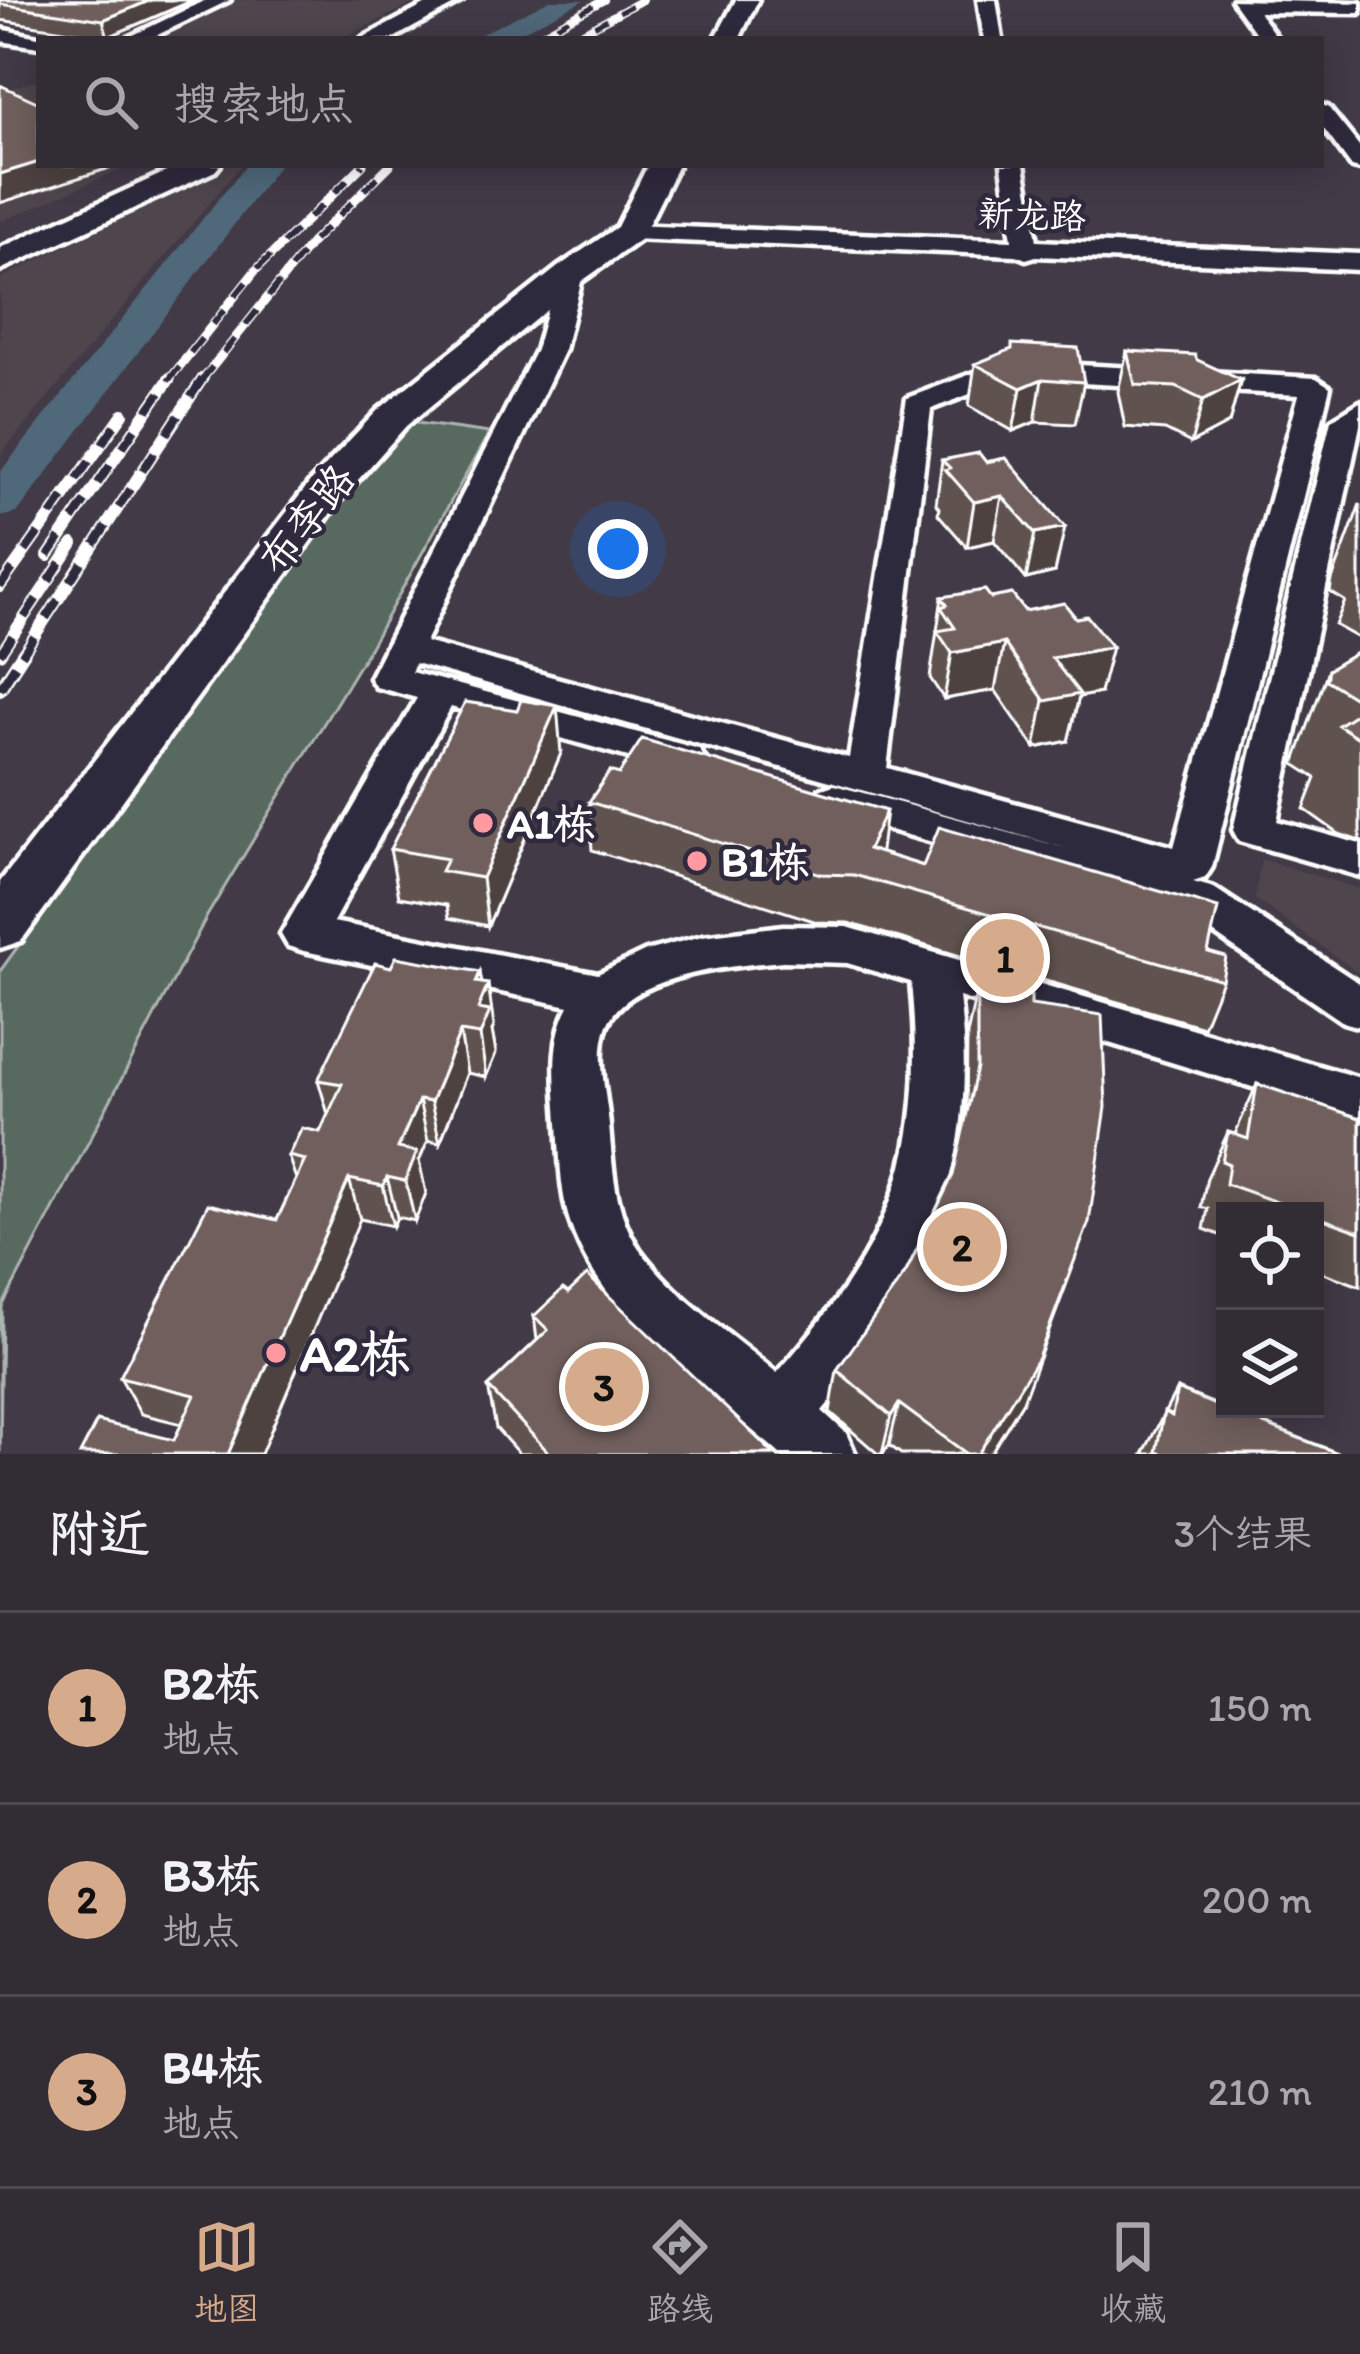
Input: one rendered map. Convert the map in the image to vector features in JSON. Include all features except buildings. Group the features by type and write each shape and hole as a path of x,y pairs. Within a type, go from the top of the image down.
{"main road":[{"path":"379,36 452,0"},
{"path":"408,36 480,0"},
{"path":"729,36 747,0"},
{"path":"0,242 163,168"},
{"path":"0,260 199,168"},
{"name":"布李路","path":"0,926 326,490 392,418 570,274 630,232 662,168"}],"street":[{"path":"141,36 221,0"},
{"path":"987,0 993,36"},
{"path":"1244,3 1360,8"},
{"path":"1244,3 1267,36"},
{"path":"0,35 36,41"},
{"path":"1324,115 1360,162"},
{"path":"1013,168 1027,252"},
{"name":"新龙路","path":"630,232 1027,252 1360,262"},
{"path":"570,274 550,350 389,678 1198,900 1360,1008"},
{"path":"404,648 866,777 1190,866 1316,387 1006,370 917,404 866,777"},
{"path":"1360,411 1346,420 1254,830 1360,860"},
{"path":"440,692 304,934 599,993"},
{"path":"825,1454 640,1291 614,1262 596,1229 586,1184 580,1040 585,1018 599,993 639,971 795,940 847,946 1360,1099"},
{"path":"781,1415 846,1341 871,1303 895,1264 926,1186 942,1110 944,1038 933,970"}],"shaded area":[{"path":"230,0 420,0 346,36 150,36"},
{"path":"36,81 36,168 124,168 0,222 0,91"},
{"path":"223,168 239,168 0,455 0,279"},
{"path":"1261,859 1360,889 1360,974 1255,899"}],"green space":[{"path":"410,422 489,433 366,654 207,916 2,1307 0,1454 0,971 347,494"}],"waterway":[{"path":"492,36 571,0"},
{"path":"0,503 261,168"}],"railway":[{"path":"538,36 604,0"},
{"path":"576,36 642,0"},
{"path":"168,381 255,271 360,168"},
{"path":"201,381 311,243 387,168"},
{"path":"48,556 170,378"},
{"path":"22,655 201,381"},
{"path":"0,587 123,414"},
{"path":"0,654 73,544"},
{"path":"0,689 24,652"}],"place":[{"name":"A1栋","path":"483,823"},
{"name":"B1栋","path":"697,861"},
{"name":"B2栋","path":"1005,958"},
{"name":"B3栋","path":"962,1247"},
{"name":"A2栋","path":"276,1353"},
{"name":"B4栋","path":"604,1387"}]}
